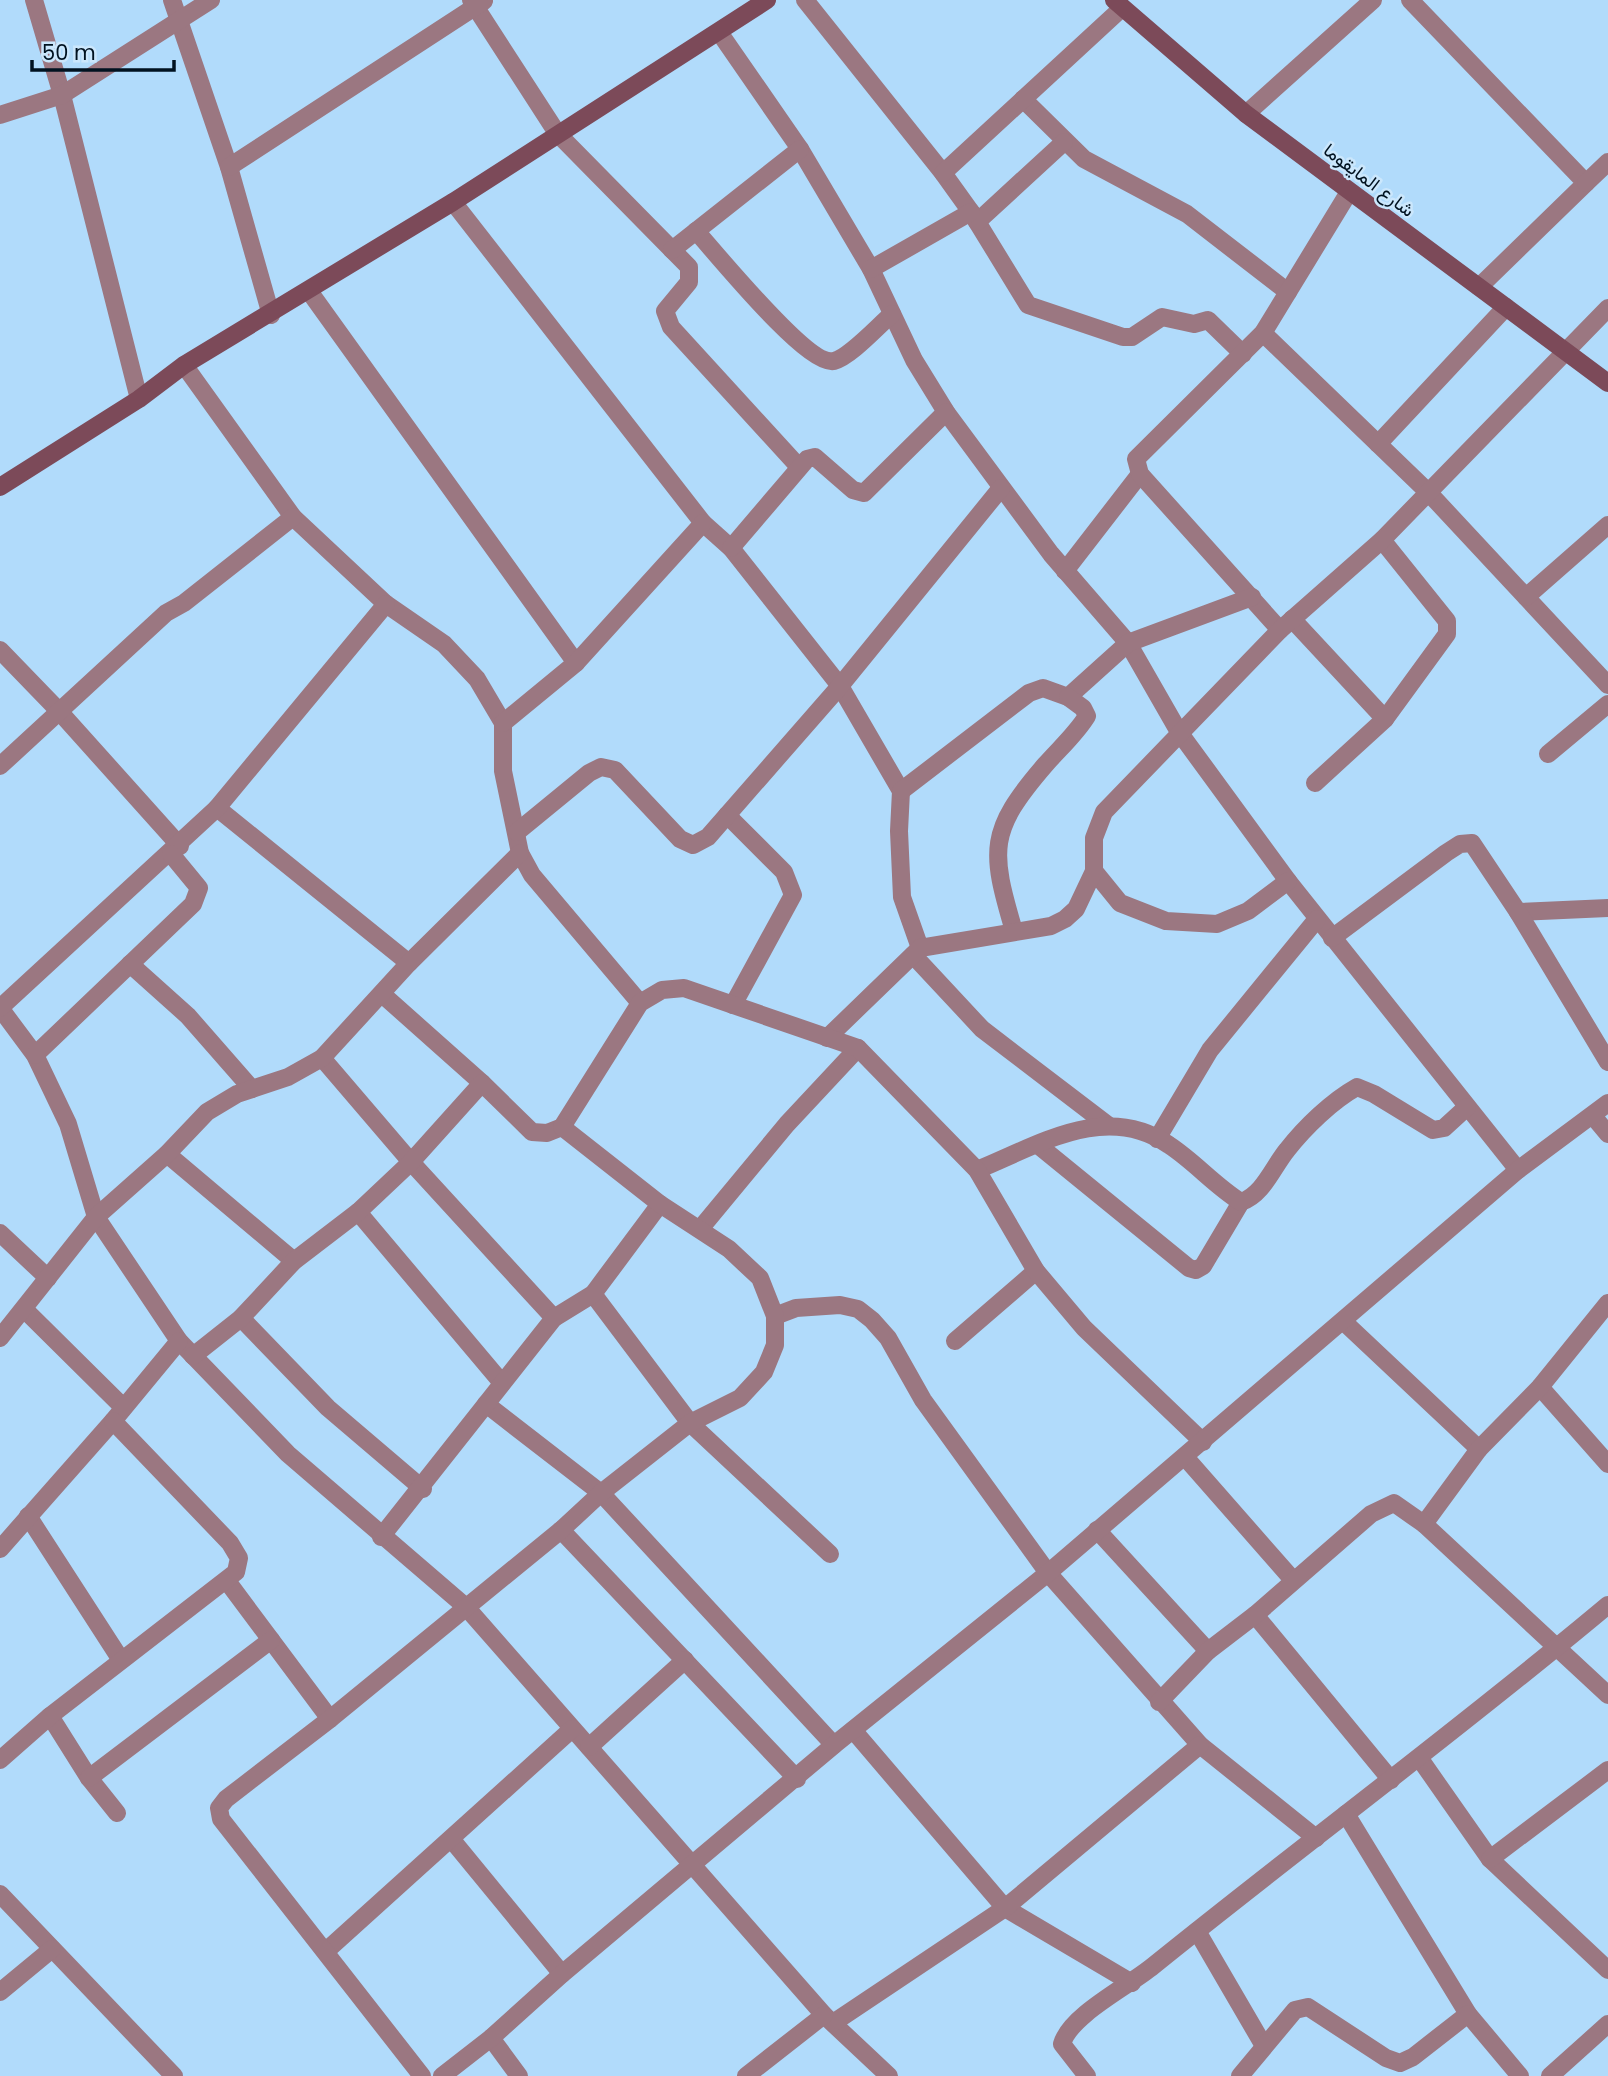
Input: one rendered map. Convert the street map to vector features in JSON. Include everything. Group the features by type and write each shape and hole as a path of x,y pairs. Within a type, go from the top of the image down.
{"street":[{"path":"34,0 62,95 139,399"},
{"path":"172,0 229,167 271,314"},
{"path":"0,115 62,95 211,0"},
{"path":"1,482 139,399 184,365 453,202 767,0"},
{"path":"805,0 943,173 974,217 1028,305 1123,337 1132,337 1162,317 1194,324 1208,320 1244,354"},
{"path":"1246,114 1373,0"},
{"path":"1410,0 1586,183"},
{"path":"229,167 477,2 557,133 689,267 690,282 665,311 671,327 799,467"},
{"path":"943,173 1023,99 1118,4"},
{"name":"شارع المايقوما","path":"1118,4 1246,114 1569,351 1608,383"},
{"path":"719,32 800,149 871,269 914,360 946,412 1065,571 1128,643 1179,732 1288,881 1518,1170"},
{"path":"1023,99 1084,159 1187,214 1288,292"},
{"path":"871,269 974,217 1064,142"},
{"path":"672,250 800,149"},
{"path":"1479,287 1608,162"},
{"path":"1349,192 1263,333 1136,459 1140,474 1252,597 1286,624 1385,719"},
{"path":"453,202 703,523 731,548 840,687 901,791 899,831 902,897 916,952 982,1029 1109,1126"},
{"path":"696,230 787,332 821,360 832,362 844,356 892,314"},
{"path":"309,290 576,663"},
{"path":"1378,444 1506,307"},
{"path":"827,1038 916,952 1051,926 1076,909 1094,871 1094,838 1104,812 1286,624 1382,540 1608,308"},
{"path":"1263,333 1428,492 1608,685"},
{"path":"184,365 293,517 386,604 444,644 477,679 503,723 503,771 520,853 532,876 640,1003"},
{"path":"731,548 807,459 815,457 853,490 864,494 946,412"},
{"path":"1065,571 1140,474"},
{"path":"517,832 589,773 601,767 615,770 680,839 694,845 708,837 840,687 1001,488"},
{"path":"0,766 166,613 184,603 293,517"},
{"path":"503,723 576,663 703,523"},
{"path":"1526,597 1608,525"},
{"path":"1314,783 1385,719 1447,634 1447,621 1382,540"},
{"path":"1068,696 1128,643 1252,597"},
{"path":"386,604 217,808 175,850 0,1008 35,1055 68,1124 96,1217 179,1341 288,1454 381,1537 466,1607 829,2019 884,2075"},
{"path":"0,650 58,710 175,850 199,888 193,904 35,1055"},
{"path":"901,791 1029,693 1043,688 1068,696 1083,708 1087,716 1008,814 996,846 998,877 1014,931"},
{"path":"1548,754 1608,704"},
{"path":"217,808 409,963"},
{"path":"727,815 784,872 793,895 733,1005"},
{"path":"1332,938 1460,844 1472,843 1518,912 1608,1062"},
{"path":"0,1338 96,1217 167,1154 207,1112 252,1089 288,1077 322,1058 409,963 520,853"},
{"path":"1094,871 1121,903 1166,921 1217,923 1248,911 1288,881"},
{"path":"1518,912 1608,908"},
{"path":"1157,1139 1210,1050 1317,919"},
{"path":"130,964 188,1016 252,1089"},
{"path":"382,994 482,1083 532,1132 547,1133 562,1127 640,1003 662,990 684,988 858,1048 976,1170 1036,1271 1084,1328 1203,1442"},
{"path":"700,1230 787,1124 858,1048"},
{"path":"322,1058 411,1162 555,1318"},
{"path":"193,1356 241,1318 294,1261 358,1213 411,1162 482,1083"},
{"path":"1038,1145 1189,1268 1196,1270 1202,1266 1241,1202 1252,1199 1288,1148 1343,1095 1357,1087 1374,1094 1433,1130 1444,1128 1467,1107"},
{"path":"442,2076 491,2038 562,1974 691,1864 797,1779 834,1745 1048,1573 1344,1322 1518,1170 1608,1103"},
{"path":"1593,1116 1608,1134"},
{"path":"976,1170 1067,1131 1109,1126 1168,1144 1241,1202"},
{"path":"422,2076 221,1819 219,1808 226,1799 330,1720 561,1530 601,1493 690,1423 740,1398 764,1373 775,1345 775,1316 760,1278 729,1249 660,1204 562,1127"},
{"path":"167,1154 294,1261"},
{"path":"381,1537 423,1489 452,1445 555,1318 593,1294 660,1204"},
{"path":"358,1213 502,1383"},
{"path":"0,1233 48,1278"},
{"path":"955,1341 1036,1271"},
{"path":"593,1294 690,1423 830,1554"},
{"path":"1424,1524 1479,1450 1540,1387 1608,1303"},
{"path":"775,1316 796,1308 840,1305 858,1309 872,1320 888,1338 923,1400 1048,1573 1159,1702 1200,1745 1316,1838"},
{"path":"0,1760 121,1660 227,1581 236,1572 239,1558 230,1543 24,1309"},
{"path":"241,1318 328,1408 423,1489"},
{"path":"1344,1322 1479,1450"},
{"path":"0,1549 179,1341"},
{"path":"1540,1387 1608,1464"},
{"path":"486,1404 601,1493 834,1745"},
{"path":"1185,1457 1293,1580"},
{"path":"1159,1702 1208,1651 1255,1615 1371,1514 1394,1503 1424,1524 1608,1695"},
{"path":"29,1516 121,1660"},
{"path":"561,1530 797,1779"},
{"path":"1097,1530 1208,1651"},
{"path":"227,1581 330,1720"},
{"path":"1087,2076 1062,2044 1065,2033 1074,2023 1132,1983 1420,1759 1608,1605"},
{"path":"1255,1615 1391,1780"},
{"path":"89,1778 271,1640"},
{"path":"589,1747 685,1660"},
{"path":"50,1716 89,1778 117,1813"},
{"path":"326,1951 572,1729"},
{"path":"853,1730 1004,1908 1132,1983"},
{"path":"746,2076 829,2019 1004,1908 1200,1745"},
{"path":"1420,1759 1490,1859 1608,1970"},
{"path":"1490,1859 1608,1770"},
{"path":"1346,1814 1468,2014 1520,2076"},
{"path":"452,1840 562,1974"},
{"path":"0,1895 174,2076"},
{"path":"1197,1931 1264,2046"},
{"path":"0,1992 52,1949"},
{"path":"1240,2076 1295,2010 1308,2007 1386,2058 1400,2063 1413,2057 1468,2014"},
{"path":"1558,2074 1608,2024"},
{"path":"491,2038 519,2076"}]}
